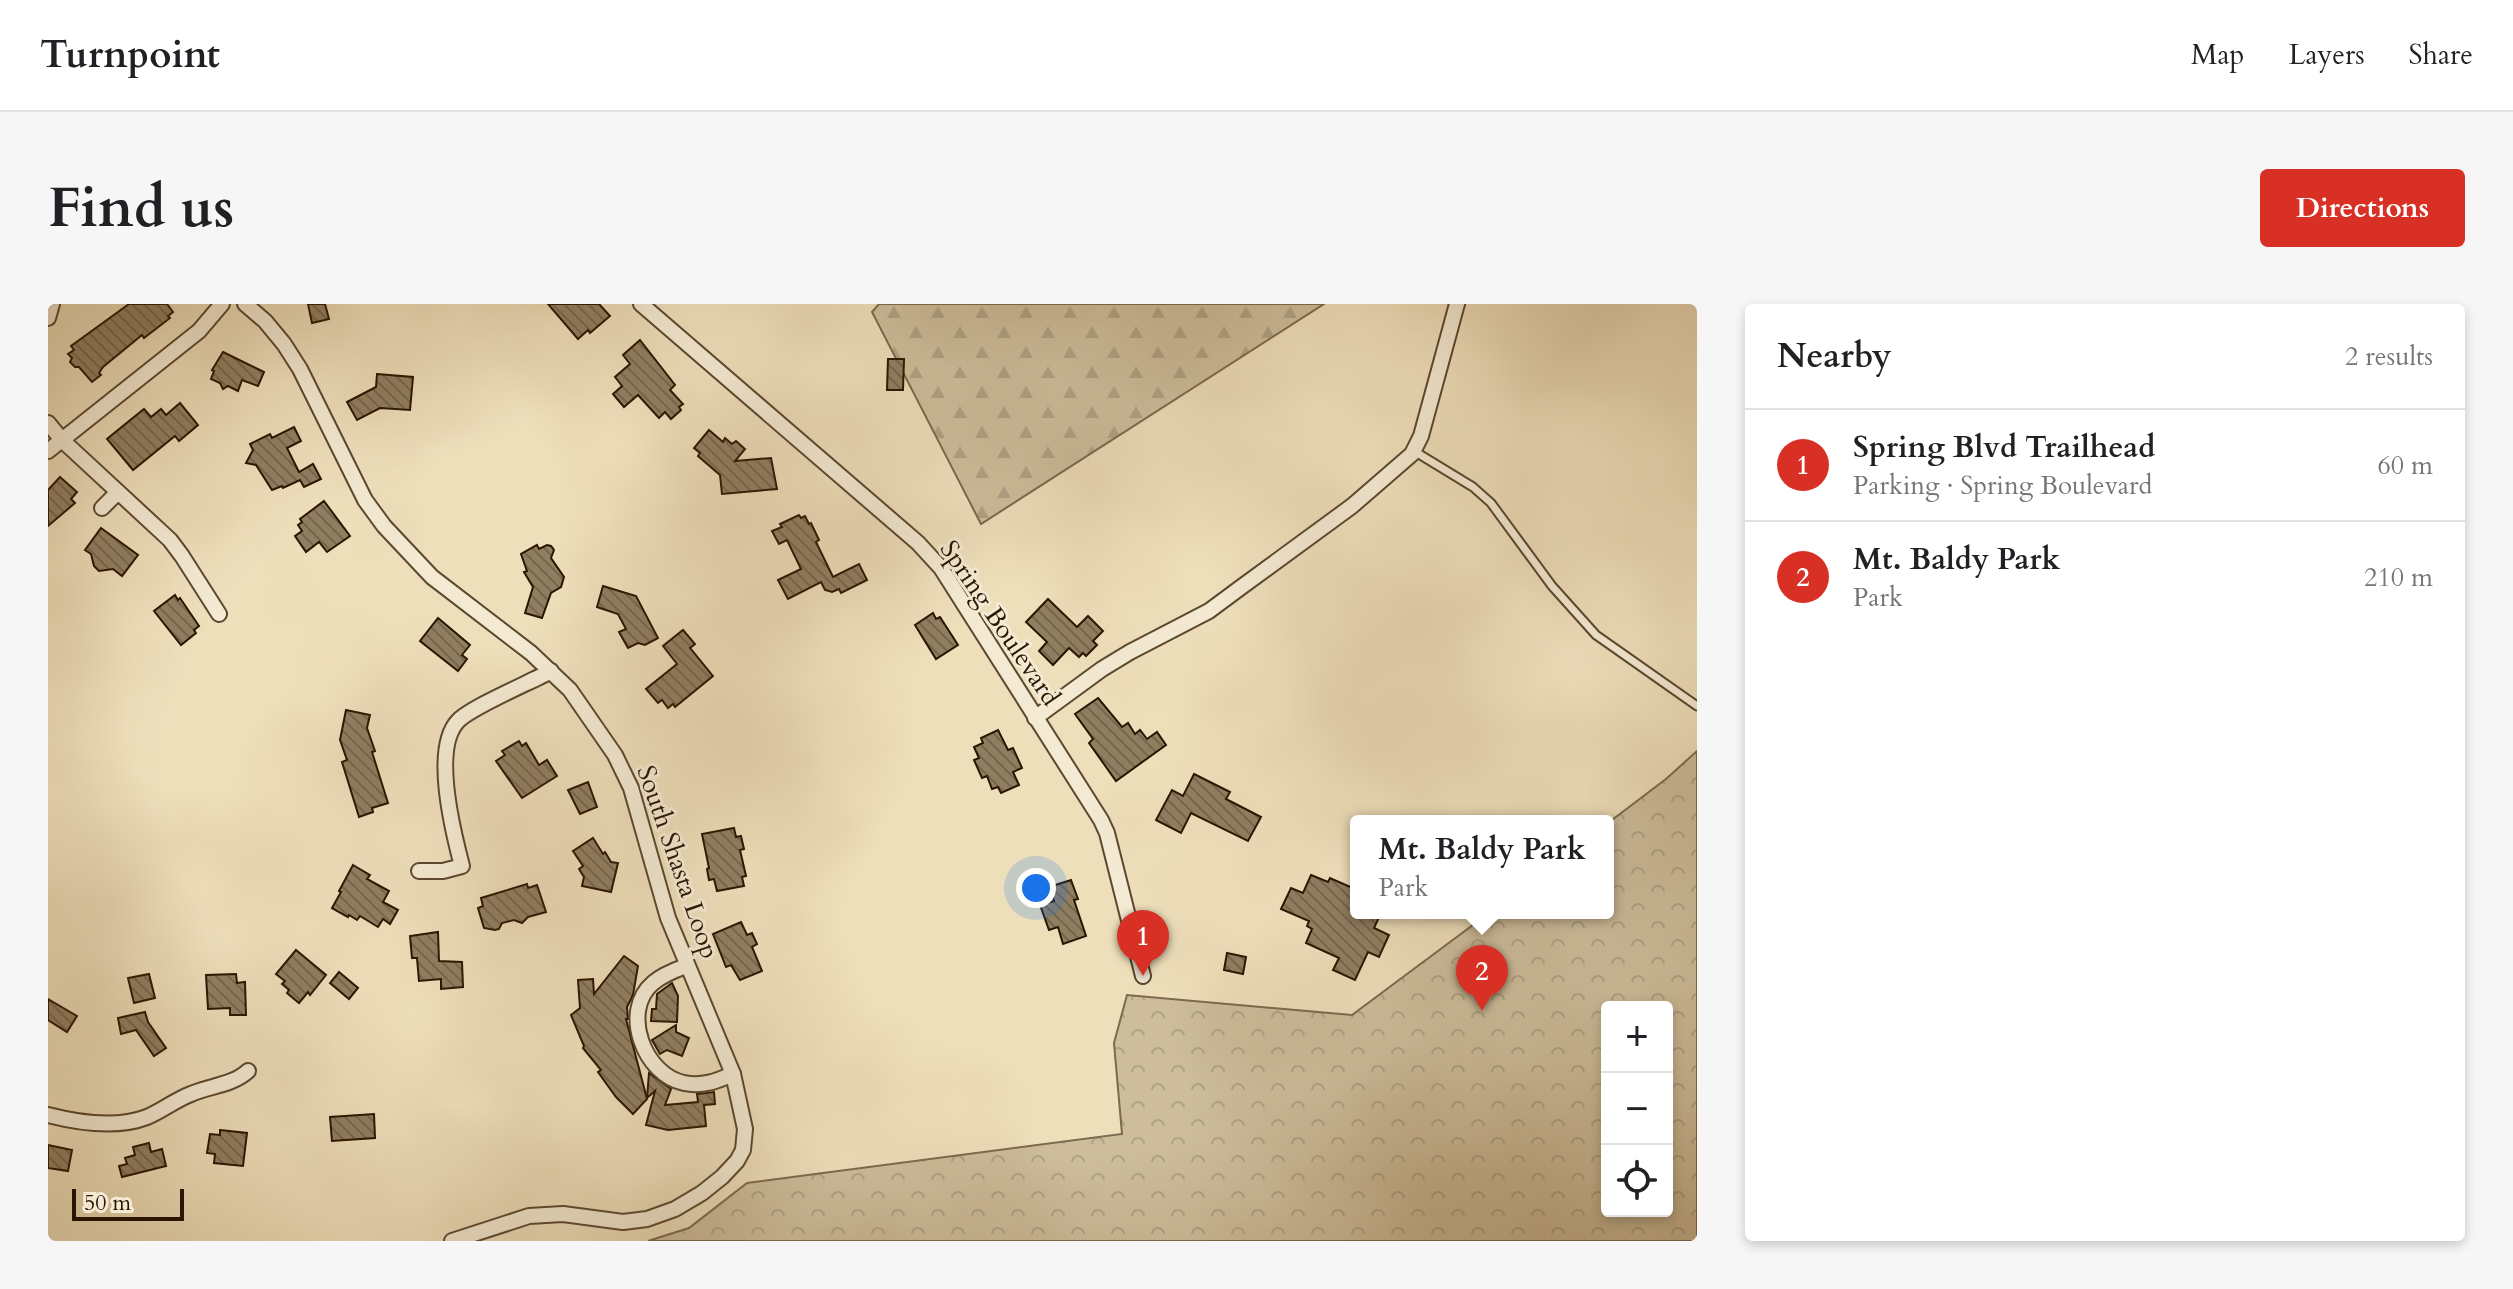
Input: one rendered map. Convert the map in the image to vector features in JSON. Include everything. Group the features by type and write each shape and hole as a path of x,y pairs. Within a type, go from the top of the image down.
{"street":[{"path":"48,318 52,304"},
{"path":"48,451 199,331 222,304"},
{"name":"South Shasta Loop","path":"245,304 265,321 300,369 365,500 384,526 432,577 551,671 589,715 624,772 668,918 733,1074 746,1140 737,1161 702,1193 675,1209 647,1219 623,1222 550,1213 529,1216 452,1241"},
{"name":"Spring Boulevard","path":"641,304 931,556 1094,808 1107,833 1143,976"},
{"path":"1035,718 1130,652 1209,611 1352,506 1414,451 1421,436 1457,304"},
{"path":"48,423 62,440 176,547 219,614"},
{"path":"102,508 118,492"},
{"path":"419,871 443,871 462,866 447,800 446,753 451,729 463,716 551,671"},
{"path":"686,966 651,983 640,1000 637,1018 640,1039 651,1059 665,1074 681,1083 700,1085 733,1074"},
{"path":"48,1115 100,1124 138,1120 175,1100 236,1079 248,1071"}],"lane":[{"path":"1414,451 1473,487 1491,503 1552,586 1596,635 1697,706"}],"green space":[{"path":"879,304 1324,304 981,524 872,312"},
{"path":"1697,751 1697,1241 648,1241 689,1228 747,1183 1122,1134 1114,1043 1127,995 1352,1015 1481,919 1614,919 1614,818"}],"building":[{"path":"129,304 167,304 173,312 168,316 170,318 144,338 142,335 103,367 99,373 101,375 92,382 70,362 72,358 68,354 74,350 71,346"},
{"path":"308,304 325,304 329,319 312,323"},
{"path":"548,304 599,304 610,316 578,339"},
{"path":"640,340 675,385 670,390 683,404 671,419 665,412 659,418 638,395 624,407 613,394 622,386 615,377 630,364 623,355"},
{"path":"223,352 264,372 258,386 242,380 238,391 228,386 223,389 220,383 211,379 212,370"},
{"path":"888,359 904,359 903,390 887,390"},
{"path":"377,374 413,377 410,410 380,408 357,420 347,402 376,387"},
{"path":"180,403 198,425 179,441 175,436 133,470 107,439 144,409 151,417 161,409 166,415"},
{"path":"294,427 301,441 287,448 299,472 313,464 321,479 304,487 300,480 272,490 256,465 246,463 253,450 250,444"},
{"path":"709,430 723,442 725,438 732,444 736,441 745,449 735,461 771,458 777,489 722,494 720,475 698,456 700,453 694,448"},
{"path":"60,477 77,492 71,499 75,503 48,526 48,490"},
{"path":"324,501 350,536 327,552 319,542 306,552 295,536 302,531 298,525 302,522 300,519"},
{"path":"799,515 801,518 805,516 811,523 819,540 816,542 833,577 859,564 867,580 841,593 839,589 832,592 825,590 821,582 788,599 778,580 801,569 787,540 779,544 772,531"},
{"path":"101,528 138,555 122,576 113,569 99,571 91,554 85,550"},
{"path":"537,545 539,549 551,546 554,550 551,558 564,577 561,587 551,593 542,618 525,613 533,587 524,572 527,571 521,554"},
{"path":"603,586 636,596 658,638 645,645 638,643 628,648 619,632 626,629 618,614 597,607"},
{"path":"175,595 199,626 194,630 196,633 181,645 154,611"},
{"path":"1048,599 1077,627 1088,616 1103,631 1093,641 1097,645 1086,656 1083,653 1079,657 1069,648 1053,665 1039,651 1047,642 1026,622"},
{"path":"933,613 936,619 940,617 958,645 936,659 915,625"},
{"path":"438,618 470,645 462,655 467,659 458,671 420,641"},
{"path":"683,630 695,644 690,648 713,676 675,707 673,704 668,708 662,700 658,703 646,689 677,664 663,646"},
{"path":"1098,698 1122,727 1128,723 1135,734 1140,730 1147,739 1157,732 1166,745 1116,781 1089,743 1093,739 1075,714"},
{"path":"346,710 370,715 367,728 388,803 372,808 373,812 359,817 342,762 347,760 340,740"},
{"path":"998,730 1008,750 1013,748 1022,768 1013,772 1019,785 1001,793 998,787 992,789 987,776 982,778 974,760 979,758 974,747 983,743 981,738"},
{"path":"519,741 522,746 526,743 539,765 547,760 557,776 522,798 496,761 505,755 502,751"},
{"path":"1194,774 1230,792 1226,799 1261,817 1248,841 1191,813 1181,833 1156,820 1172,790 1183,796"},
{"path":"588,782 597,807 580,814 568,790"},
{"path":"734,828 736,837 741,836 744,849 740,850 746,876 742,877 744,886 717,891 714,879 709,880 702,834"},
{"path":"593,838 611,862 618,863 611,892 582,886 584,877 579,869 583,866 573,851"},
{"path":"353,865 370,875 367,879 389,891 383,902 398,910 390,924 383,919 378,927 360,916 357,920 332,908"},
{"path":"1311,875 1328,882 1330,878 1350,887 1350,919 1378,919 1374,928 1389,935 1379,957 1368,952 1355,980 1333,970 1339,958 1306,943 1312,929 1307,926 1309,921 1281,909 1291,888 1303,893"},
{"path":"1071,880 1086,936 1063,944 1058,927 1049,930 1040,905 1054,901 1049,887"},
{"path":"527,884 528,888 537,885 546,912 528,917 522,923 514,920 502,923 499,929 484,928 478,908 483,906 481,898"},
{"path":"741,922 747,935 752,933 757,944 752,947 762,971 740,980 731,965 726,967 713,934"},
{"path":"438,932 439,961 462,962 463,987 441,989 441,979 419,981 417,958 412,958 410,936"},
{"path":"296,950 326,975 299,1003 287,993 289,990 282,984 285,981 276,974"},
{"path":"1227,953 1246,957 1243,974 1224,970"},
{"path":"624,956 638,966 626,1019 647,1099 633,1114 598,1072 601,1070 583,1048 571,1015 580,1008 578,980 593,979 594,994"},
{"path":"339,972 358,988 349,999 330,983"},
{"path":"149,974 155,998 134,1003 128,978"},
{"path":"236,974 237,983 245,982 246,1015 230,1015 230,1008 208,1009 206,975"},
{"path":"672,983 678,996 677,1022 651,1021 657,994"},
{"path":"48,999 77,1016 67,1032 48,1020"},
{"path":"145,1012 148,1022 166,1048 154,1056 136,1030 121,1034 118,1018"},
{"path":"676,1025 676,1032 689,1038 682,1056 667,1050 660,1054 652,1040"},
{"path":"649,1073 671,1089 665,1105 698,1102 697,1094 714,1092 715,1104 704,1105 706,1126 668,1130 646,1125 655,1091 647,1098"},
{"path":"374,1114 375,1138 332,1141 330,1117"},
{"path":"220,1130 247,1133 243,1166 214,1163 215,1154 207,1153 210,1134 220,1135"},
{"path":"149,1143 151,1152 162,1149 166,1166 122,1177 119,1166 127,1164 125,1158 135,1155 133,1147"},
{"path":"48,1145 72,1150 68,1171 48,1168"}],"place":[{"name":"Spring Blvd Trailhead","path":"1143,976"},
{"name":"Mt. Baldy Park","path":"1482,1011"}]}
